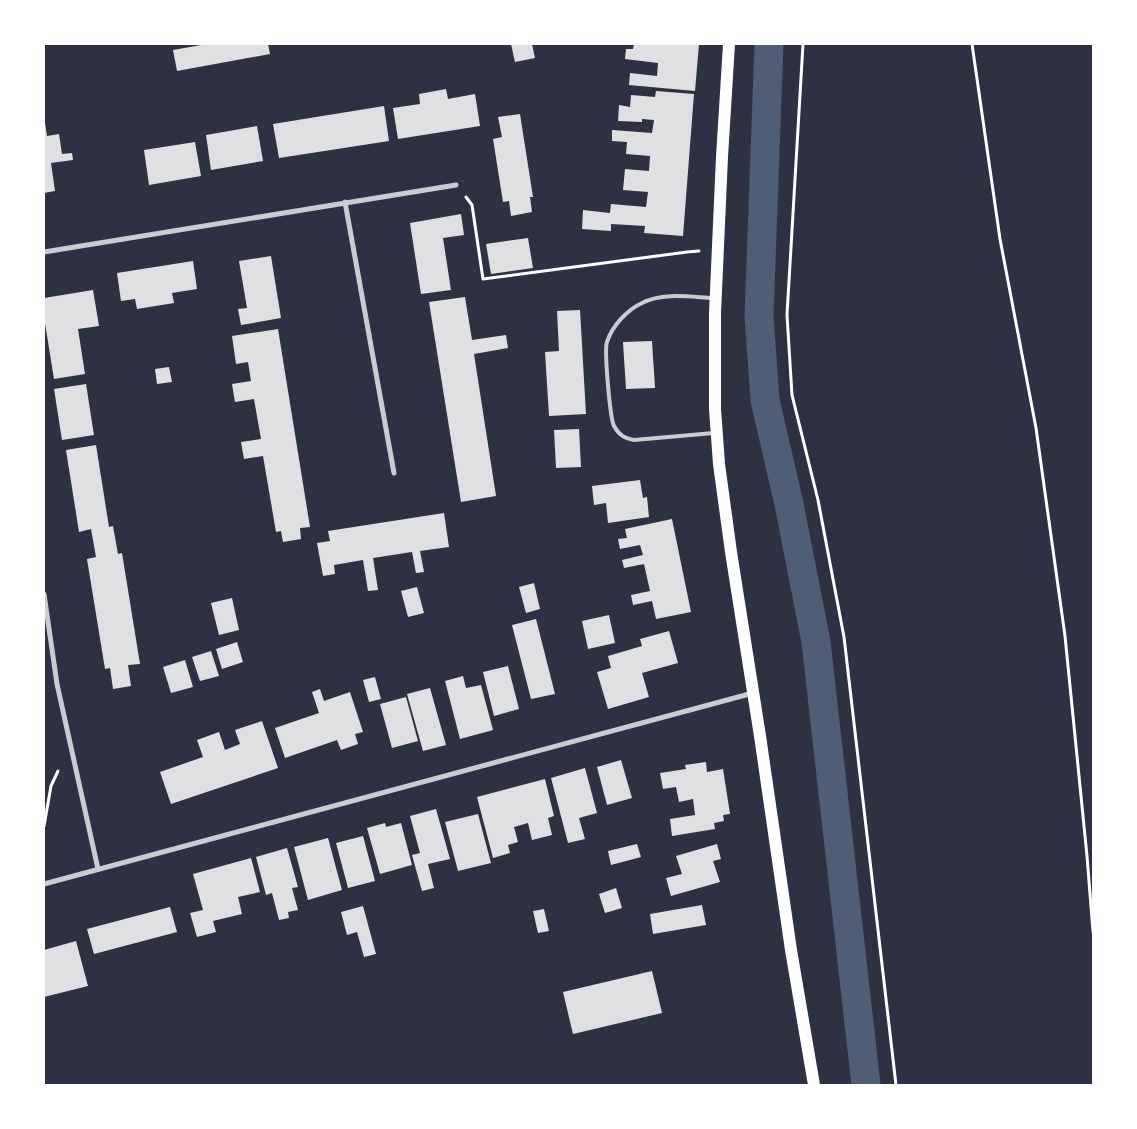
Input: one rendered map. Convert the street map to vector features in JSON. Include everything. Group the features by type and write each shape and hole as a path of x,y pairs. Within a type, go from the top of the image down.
{"main road":[{"path":"729,44 717,251 716,433 731,552 791,950 814,1085"}],"street":[{"path":"44,252 456,185"},
{"path":"345,202 394,473"},
{"path":"44,594 57,684 98,869"},
{"path":"44,884 753,693"}],"lane":[{"path":"716,298 657,297 642,303 629,311 615,327 606,343 605,357 612,424 624,438 634,440 716,433"}],"path":[{"path":"803,44 787,315 792,395 818,500 844,638 896,1085"},
{"path":"972,44 1000,239 1036,428 1065,636 1093,932"},
{"path":"456,185 472,204 483,280 687,252 717,251"},
{"path":"44,826 51,786 70,744"}],"building":[{"path":"207,44 268,44 270,54 177,71 173,50"},
{"path":"511,44 532,44 535,58 515,62"},
{"path":"634,44 699,44 695,91 629,85 630,73 657,76 658,63 625,59 626,49 633,49"},
{"path":"446,89 448,99 475,94 480,126 398,139 393,108 420,104 419,94"},
{"path":"656,91 694,94 683,236 644,233 645,226 611,224 611,231 582,229 583,210 610,213 611,204 646,207 648,192 623,190 625,169 649,171 650,156 626,154 627,142 612,141 612,130 652,133 654,120 642,119 642,122 618,121 619,105 630,107 631,95 655,97"},
{"path":"384,106 389,141 279,158 273,124"},
{"path":"520,114 533,197 530,197 532,212 511,216 509,201 503,202 493,139 502,137 498,117"},
{"path":"44,123 47,136 59,134 62,154 72,153 73,160 51,163 55,191 44,193"},
{"path":"257,126 263,161 211,170 206,135"},
{"path":"195,142 201,176 149,185 144,150"},
{"path":"461,214 464,235 443,238 451,290 421,294 410,223"},
{"path":"528,238 533,268 491,274 486,244"},
{"path":"271,256 281,318 241,325 238,309 247,308 239,261"},
{"path":"193,261 197,289 172,293 174,303 137,309 135,299 121,301 117,273"},
{"path":"93,290 99,326 78,329 85,374 54,379 44,317 44,298"},
{"path":"465,297 472,340 506,335 508,348 474,354 496,496 461,502 429,302"},
{"path":"580,310 586,414 549,416 545,352 559,351 557,311"},
{"path":"278,329 310,527 300,528 301,539 283,542 281,531 276,532 263,456 244,459 241,442 261,439 254,399 235,402 232,384 251,381 248,362 236,364 232,336"},
{"path":"652,341 655,388 626,389 623,342"},
{"path":"169,367 172,382 157,384 155,369"},
{"path":"86,384 94,435 62,440 54,389"},
{"path":"579,429 581,467 556,468 554,430"},
{"path":"96,445 109,527 113,526 118,554 122,553 140,664 128,665 131,686 113,689 110,668 105,669 87,559 96,557 91,529 79,532 66,450"},
{"path":"640,480 643,498 647,497 649,517 608,523 606,503 594,505 592,486"},
{"path":"444,513 449,547 420,551 424,572 416,573 412,552 373,558 378,590 368,591 363,560 334,565 335,574 323,576 317,543 330,541 328,531"},
{"path":"672,519 691,612 656,619 652,601 633,605 631,595 650,591 644,564 624,568 622,560 643,555 640,545 620,549 618,539 627,538 625,529"},
{"path":"534,583 540,609 526,613 519,587"},
{"path":"417,587 424,613 408,617 401,591"},
{"path":"232,598 239,630 219,635 211,603"},
{"path":"609,615 615,643 588,649 582,621"},
{"path":"536,619 555,694 531,699 512,625"},
{"path":"669,631 678,663 642,673 649,697 608,709 597,672 611,668 608,656 642,646 640,639"},
{"path":"237,642 243,662 222,669 216,649"},
{"path":"211,651 219,676 200,681 192,657"},
{"path":"185,660 193,687 171,693 163,667"},
{"path":"508,666 519,709 494,716 483,672"},
{"path":"463,676 466,688 481,685 493,730 460,739 445,681"},
{"path":"375,677 381,699 369,702 363,680"},
{"path":"430,688 446,745 423,751 407,694"},
{"path":"320,689 324,701 350,692 363,732 355,734 358,744 341,750 337,740 285,758 275,728 319,713 312,692"},
{"path":"406,697 418,741 392,748 380,704"},
{"path":"262,721 278,768 171,804 160,772 203,757 197,740 219,732 225,750 240,744 235,730"},
{"path":"621,760 632,798 607,805 597,767"},
{"path":"706,762 707,772 723,769 730,814 723,815 724,821 714,823 715,829 672,836 670,819 695,815 693,799 679,802 676,787 663,789 660,773 686,769 685,765"},
{"path":"585,768 597,813 579,818 585,839 568,843 551,778"},
{"path":"545,779 554,816 548,818 552,835 532,840 528,823 514,827 518,842 508,845 510,853 493,858 477,797"},
{"path":"436,809 450,859 428,864 434,888 422,891 412,855 420,853 410,816"},
{"path":"478,814 491,863 458,871 445,822"},
{"path":"385,823 386,827 401,823 412,865 380,874 367,828"},
{"path":"363,836 375,881 348,888 336,843"},
{"path":"328,838 342,890 308,900 294,847"},
{"path":"637,844 641,857 611,865 608,851"},
{"path":"717,844 721,859 713,861 720,882 671,896 666,878 682,874 676,856"},
{"path":"287,848 298,887 292,888 298,910 288,912 289,918 279,920 272,893 266,895 256,857"},
{"path":"251,858 260,892 238,897 242,914 213,921 216,932 197,937 190,913 203,910 193,874"},
{"path":"616,888 622,908 605,913 599,894"},
{"path":"702,905 706,925 653,934 650,914"},
{"path":"363,906 376,954 364,957 357,932 347,935 341,912"},
{"path":"170,907 177,932 94,954 87,929"},
{"path":"544,909 549,931 538,933 533,911"},
{"path":"76,941 88,986 44,997 44,950"},
{"path":"652,971 662,1013 573,1034 563,992"}],"waterway":[{"path":"769,44 759,316 765,400 789,504 816,642 866,1085"}]}
